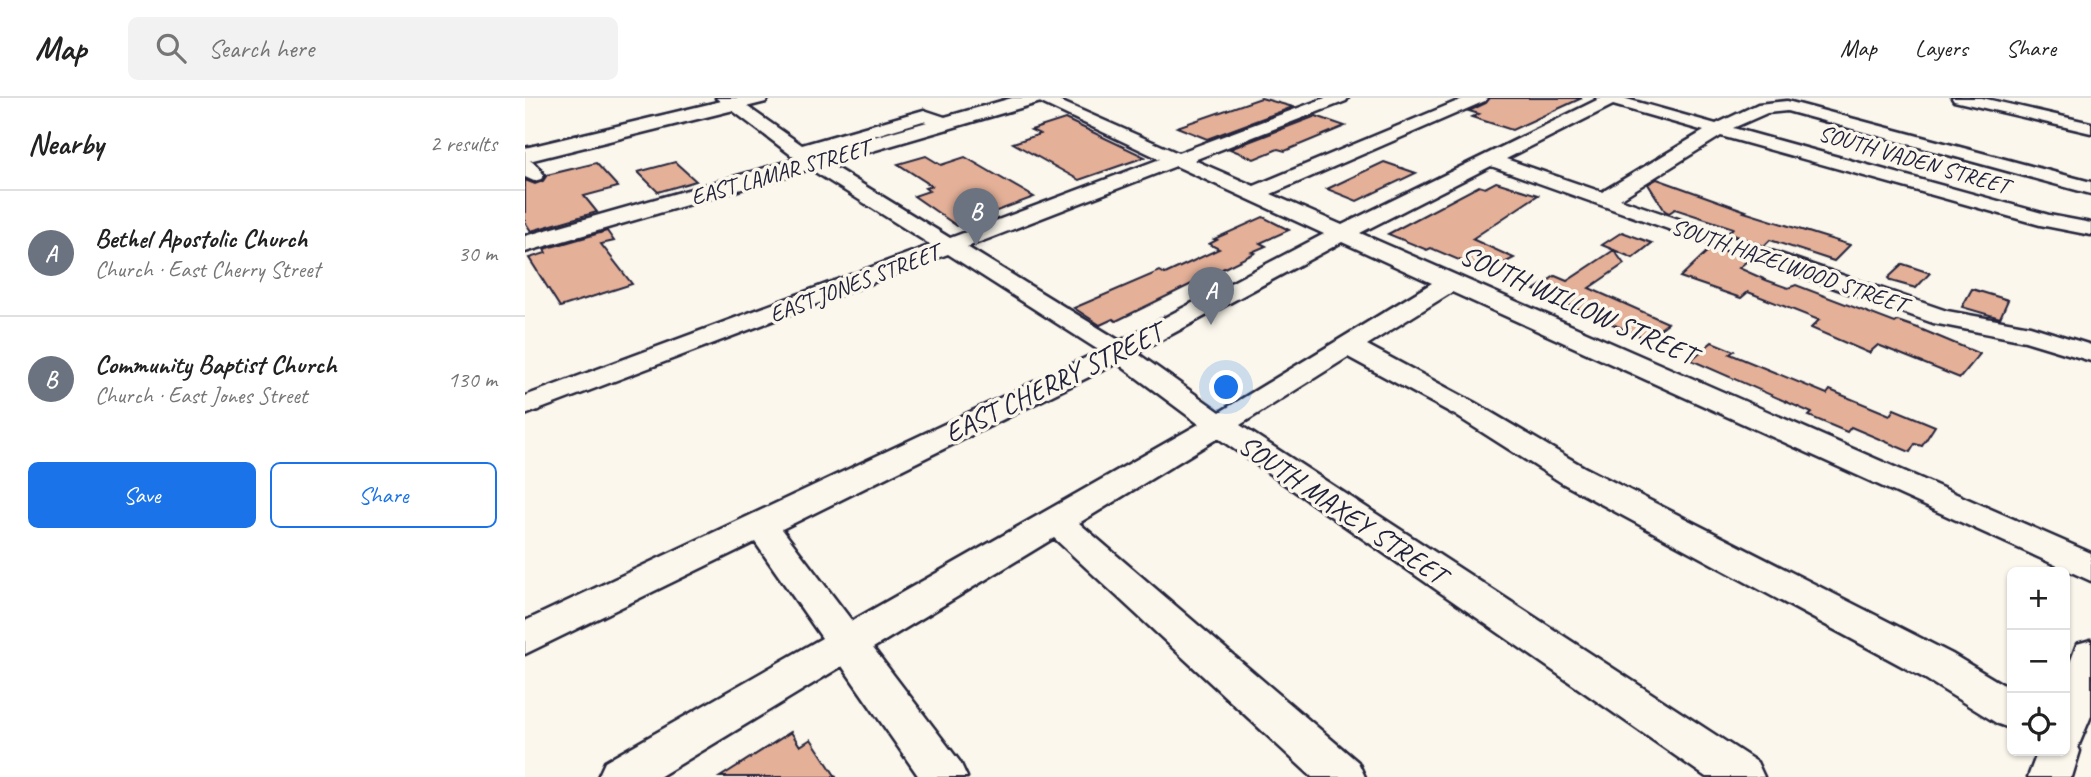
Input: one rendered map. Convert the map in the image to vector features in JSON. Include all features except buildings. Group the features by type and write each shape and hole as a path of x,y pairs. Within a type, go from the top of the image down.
{"main road":[{"name":"EAST LAMAR STREET","path":"525,244 848,145 948,124 1037,98"},
{"path":"525,155 739,100"}],"street":[{"name":"SOUTH WILLOW STREET","path":"1037,98 2091,568"},
{"name":"EAST JONES STREET","path":"525,406 1340,98"},
{"path":"1253,194 1479,98"},
{"path":"1960,98 2091,128"},
{"name":"SOUTH VADEN STREET","path":"1610,99 2047,221 2090,226"},
{"name":"EAST CHERRY STREET","path":"525,638 759,523 1119,352 1342,233 1610,99"},
{"name":"SOUTH MAXEY STREET","path":"739,100 807,157 1119,352 1219,425 1742,777"},
{"path":"1604,200 1717,130 1753,112 1787,106 2091,188"},
{"name":"SOUTH HAZELWOOD STREET","path":"1491,160 1942,318 2030,334 2091,353"},
{"path":"620,777 1219,425 1451,282"},
{"path":"1348,346 1465,409 1573,475 1938,667 2007,708"},
{"path":"1056,521 1343,777"},
{"path":"759,523 946,777"},
{"path":"2070,718 2091,656"},
{"path":"2050,777 2057,756"}],"place":[{"name":"Community Baptist Church","path":"976,246"},
{"name":"Bethel Apostolic Church","path":"1211,325"}]}
